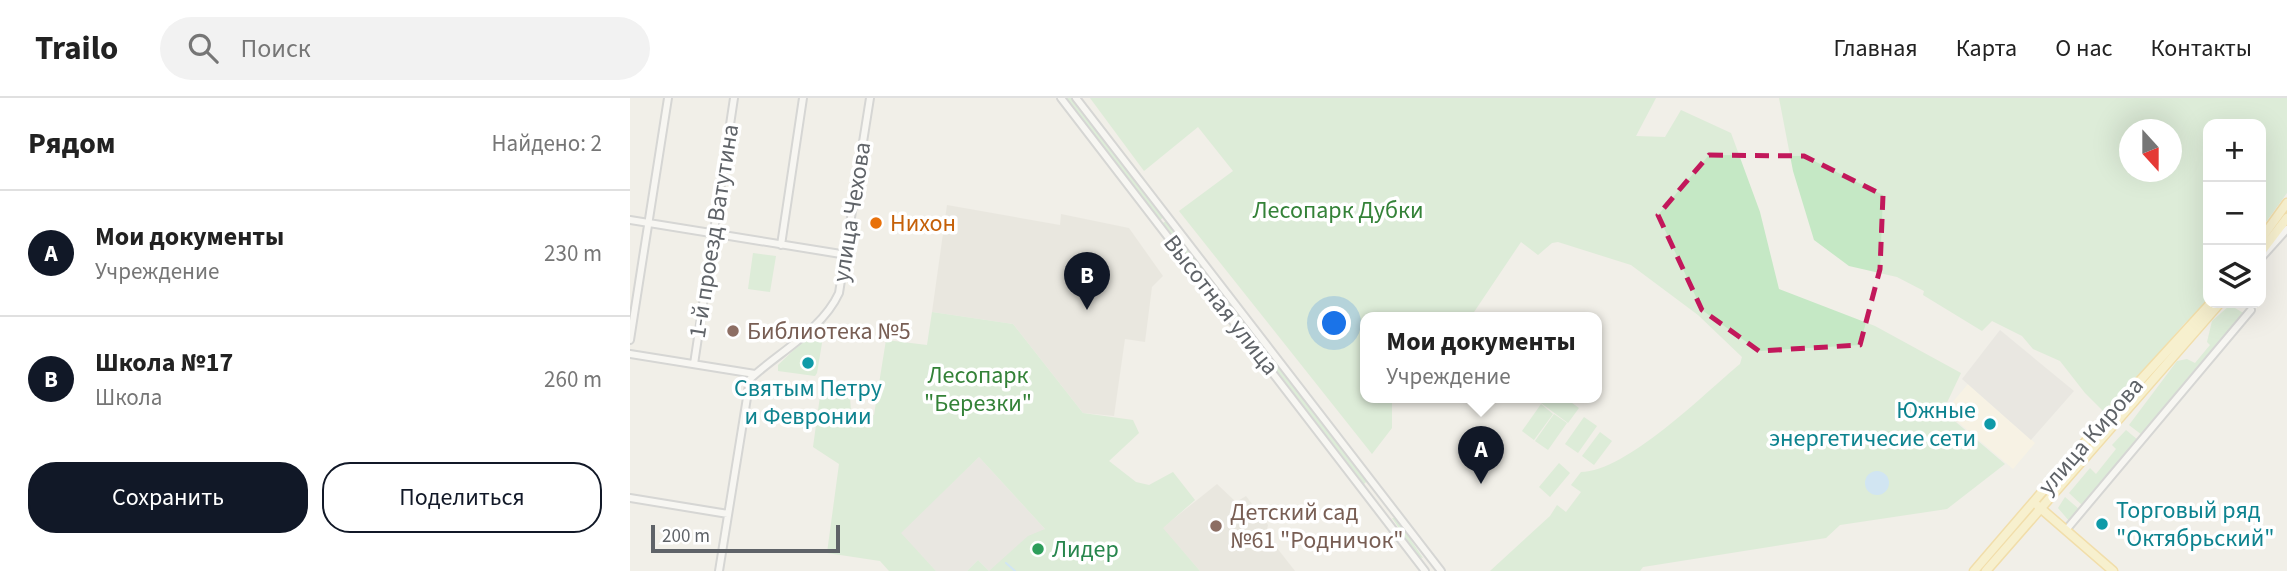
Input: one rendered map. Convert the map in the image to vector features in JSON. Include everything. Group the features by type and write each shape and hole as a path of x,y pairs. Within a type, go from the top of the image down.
{"main road":[{"path":"2266,232 2287,203"},
{"path":"2266,250 2287,218"},
{"name":"улица Кирова","path":"1986,571 2037,505 2207,308"},
{"name":"улица Кирова","path":"1974,571 2215,308"},
{"path":"2037,505 2113,571"}],"street":[{"path":"630,340 634,293 668,98"},
{"name":"1-й проезд Ватутина","path":"694,364 734,98"},
{"path":"781,245 803,98"},
{"name":"улица Чехова","path":"755,374 774,361 833,304 839,293 870,98"},
{"name":"Высотная улица","path":"1061,98 1425,571"},
{"name":"Высотная улица","path":"1076,98 1441,571"},
{"path":"630,220 847,256"},
{"path":"2266,252 2287,229"},
{"path":"2066,530 2250,310"},
{"path":"630,354 755,374 747,385 719,571"},
{"path":"630,498 728,514"},
{"path":"1380,512 1389,504"},
{"path":"1431,558 1432,571"}],"highlighted area":[{"path":"1709,155 1804,156 1883,195 1880,269 1860,345 1759,351 1702,310 1658,215"}],"shaded area":[{"path":"947,205 1060,225 1061,214 1129,228 1163,276 1152,287 1145,342 1125,339 1114,416 1083,413 1013,324 932,312"},
{"path":"2000,330 2074,391 2031,440 1962,379"},
{"path":"1968,384 2035,443 2013,469 1945,411"},
{"path":"979,457 1045,529 989,571 978,560 967,571 936,571 900,533"},
{"name":"Детский сад №61 \"Родничок\"","path":"1217,484 1236,502 1246,496 1268,525 1266,534 1295,571 1200,571 1162,528"}],"green space":[{"path":"1066,98 1072,98 1164,217 1160,220"},
{"name":"Лесопарк Дубки","path":"1090,98 1656,98 1636,136 1665,137 1681,110 1731,133 1760,212 1779,289 1875,326 1961,373 1943,411 2005,464 1947,509 1840,525 1826,538 1643,567 1640,571 1490,571 1550,516 1557,505 1566,512 1581,492 1571,485 1581,472 1599,469 1642,445 1740,364 1742,357 1698,315 1631,265 1558,242 1552,243 1538,255 1521,242 1474,312 1360,312 1360,403 1392,403 1392,428 1372,454 1179,211 1233,171 1198,127 1144,171"},
{"path":"1779,98 2287,98 2287,193 2266,222 2266,119 2203,119 2203,306 2106,414 2060,361 2033,349 2022,336 1992,321 1982,331 1923,295 1924,291 1897,277 1849,266 1814,240 1793,171"},
{"path":"1166,221 1232,306 1229,309 1163,223"},
{"path":"753,253 776,256 770,292 748,289"},
{"path":"2227,308 2235,308 2245,314 2142,435 2129,425 2177,361 2187,359 2195,363 2210,345 2207,342 2212,321"},
{"path":"1235,310 1367,481 1364,484 1232,313"},
{"name":"Лесопарк \"Березки\"","path":"932,312 1013,324 1083,413 1133,420 1139,433 1109,461 1136,482 1149,485 1173,472 1195,500 1163,528 1200,571 989,571 1028,536 1045,529 979,457 901,533 936,571 889,571 880,561 827,553 839,464 813,447 821,389 850,396 851,412 874,415 886,340 927,345"},
{"path":"822,323 829,327 824,331 815,376 778,371 778,365"},
{"path":"1541,403 1572,403 1579,408 1568,423"},
{"path":"1541,404 1553,414 1534,440 1522,431"},
{"path":"1554,414 1567,423 1548,450 1535,441"},
{"path":"1584,417 1597,426 1578,453 1565,444"},
{"path":"2126,430 2138,440 2083,506 2069,493 2090,468 2096,474 2116,449 2112,445"},
{"path":"1600,432 1612,441 1594,465 1582,456"},
{"path":"1559,463 1570,473 1550,497 1539,487"},
{"path":"2065,497 2080,510 2070,522 2058,508"},
{"path":"1392,518 1396,518 1423,558 1419,557"},
{"name":"Лидер","path":"978,560 989,571 967,571"}],"water":[{"path":"1877,471 1886,474 1889,483 1886,492 1877,495 1868,492 1865,483 1868,474"}],"waterway":[{"path":"1006,563 1015,571"}],"place":[{"name":"Нихон","path":"876,223"},
{"name":"Школа №17","path":"1087,310"},
{"name":"Библиотека №5","path":"733,331"},
{"name":"Святым Петру и Февронии","path":"808,363"},
{"name":"Южные энергетичесие сети","path":"1990,424"},
{"name":"Мои документы","path":"1481,484"},
{"name":"Торговый ряд \"Октябрьский\"","path":"2102,524"},
{"name":"Детский сад №61 \"Родничок\"","path":"1216,526"},
{"name":"Лидер","path":"1038,549"}]}
